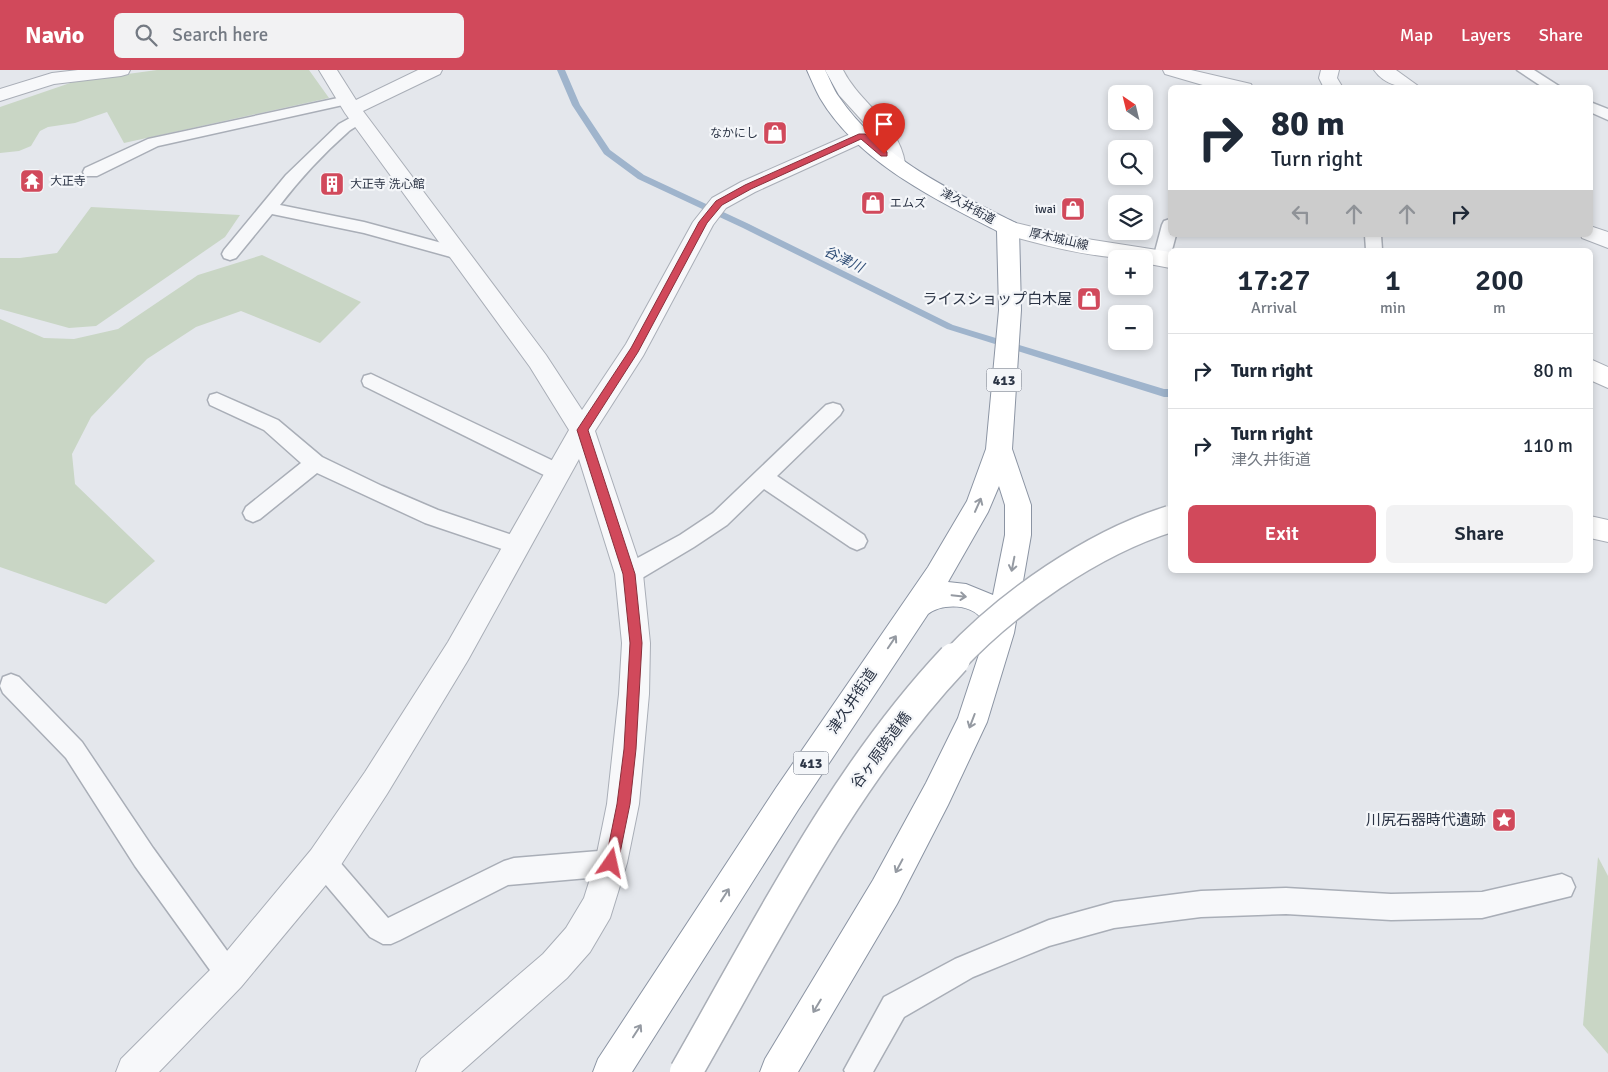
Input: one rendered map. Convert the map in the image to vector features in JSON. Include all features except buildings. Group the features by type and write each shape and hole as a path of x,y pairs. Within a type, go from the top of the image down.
{"main road":[{"name":"津久井街道","path":"611,1072 787,799 938,575 979,504 999,449 1010,310 1008,228 962,204 895,163 862,136 832,102 816,70"},
{"name":"厚木城山線","path":"1008,228 1074,244 1165,260"},
{"path":"1593,370 1608,380"},
{"name":"津久井街道","path":"778,1072 885,892 937,794 972,722 1000,633 1018,535 1018,504 999,449"},
{"name":"谷ヶ原跨道橋","path":"686,1072 832,818 878,751 929,686 976,636 1034,591 1084,558 1141,528 1168,520"},
{"path":"1593,528 1608,531"},
{"name":"413","path":"914,608 929,598 946,594 969,597 984,603 995,615 1000,633"}],"street":[{"path":"0,95 52,79 121,70"},
{"path":"329,70 353,109 538,361 582,430 629,574 636,643 634,694 623,804 611,863 598,906 578,940 555,966 434,1072"},
{"path":"353,109 433,70"},
{"path":"834,70 848,94 884,134 895,156 895,163"},
{"path":"1172,70 1203,80 1229,85"},
{"path":"1330,70 1328,78 1332,85"},
{"path":"1383,70 1407,85"},
{"path":"134,1072 229,976 323,862 460,648 582,430 635,350 704,222 719,203 748,187 862,136"},
{"path":"1593,234 1608,241"}],"lane":[{"path":"1521,72 1549,85"},
{"path":"1593,108 1608,115"},
{"path":"91,172 153,142 353,109"},
{"path":"230,254 292,178 344,127 353,109"},
{"path":"268,208 309,214 355,224 458,253"},
{"path":"1165,260 1168,237"},
{"path":"371,381 559,473"},
{"path":"217,400 271,425 315,463 432,517 517,545"},
{"path":"629,574 687,542 720,519 833,410"},
{"path":"253,513 315,463"},
{"path":"764,478 856,541"},
{"path":"11,685 74,750 144,857 229,976"},
{"path":"323,862 383,931 391,931 504,874 514,871 611,863"},
{"path":"859,1072 858,1070 894,1007 964,968 1050,934 1114,915 1201,904 1286,901 1391,907 1482,905 1562,887"}],"green space":[{"path":"157,70 309,70 329,98 124,143 107,112 75,123 48,127 40,131 31,146 19,151 0,153 0,107 76,81"},
{"path":"91,207 240,215 225,237 96,326 69,328 0,309 0,258 20,258 57,253"},
{"path":"262,255 361,302 320,343 241,311 196,327 147,359 91,417 72,454 75,484 155,561 106,604 0,567 0,319 44,338 74,339 118,329 198,275"},
{"path":"1598,857 1608,876 1608,1054 1583,1025"}],"waterway":[{"name":"谷津川","path":"561,70 576,105 607,152 641,177 746,226 950,327 1168,393"}],"place":[{"name":"なかにし","path":"775,133"},
{"name":"大正寺","path":"32,181"},
{"name":"大正寺 洗心館","path":"332,184"},
{"name":"エムズ","path":"873,203"},
{"name":"iwai","path":"1073,209"},
{"name":"ライスショップ白木屋","path":"1089,299"},
{"name":"川尻石器時代遺跡","path":"1504,820"}],"route":[{"path":"611,863 623,804 630,749 636,643 629,574 582,430 635,350 704,222 719,203 748,187 862,136 884,154"}]}
